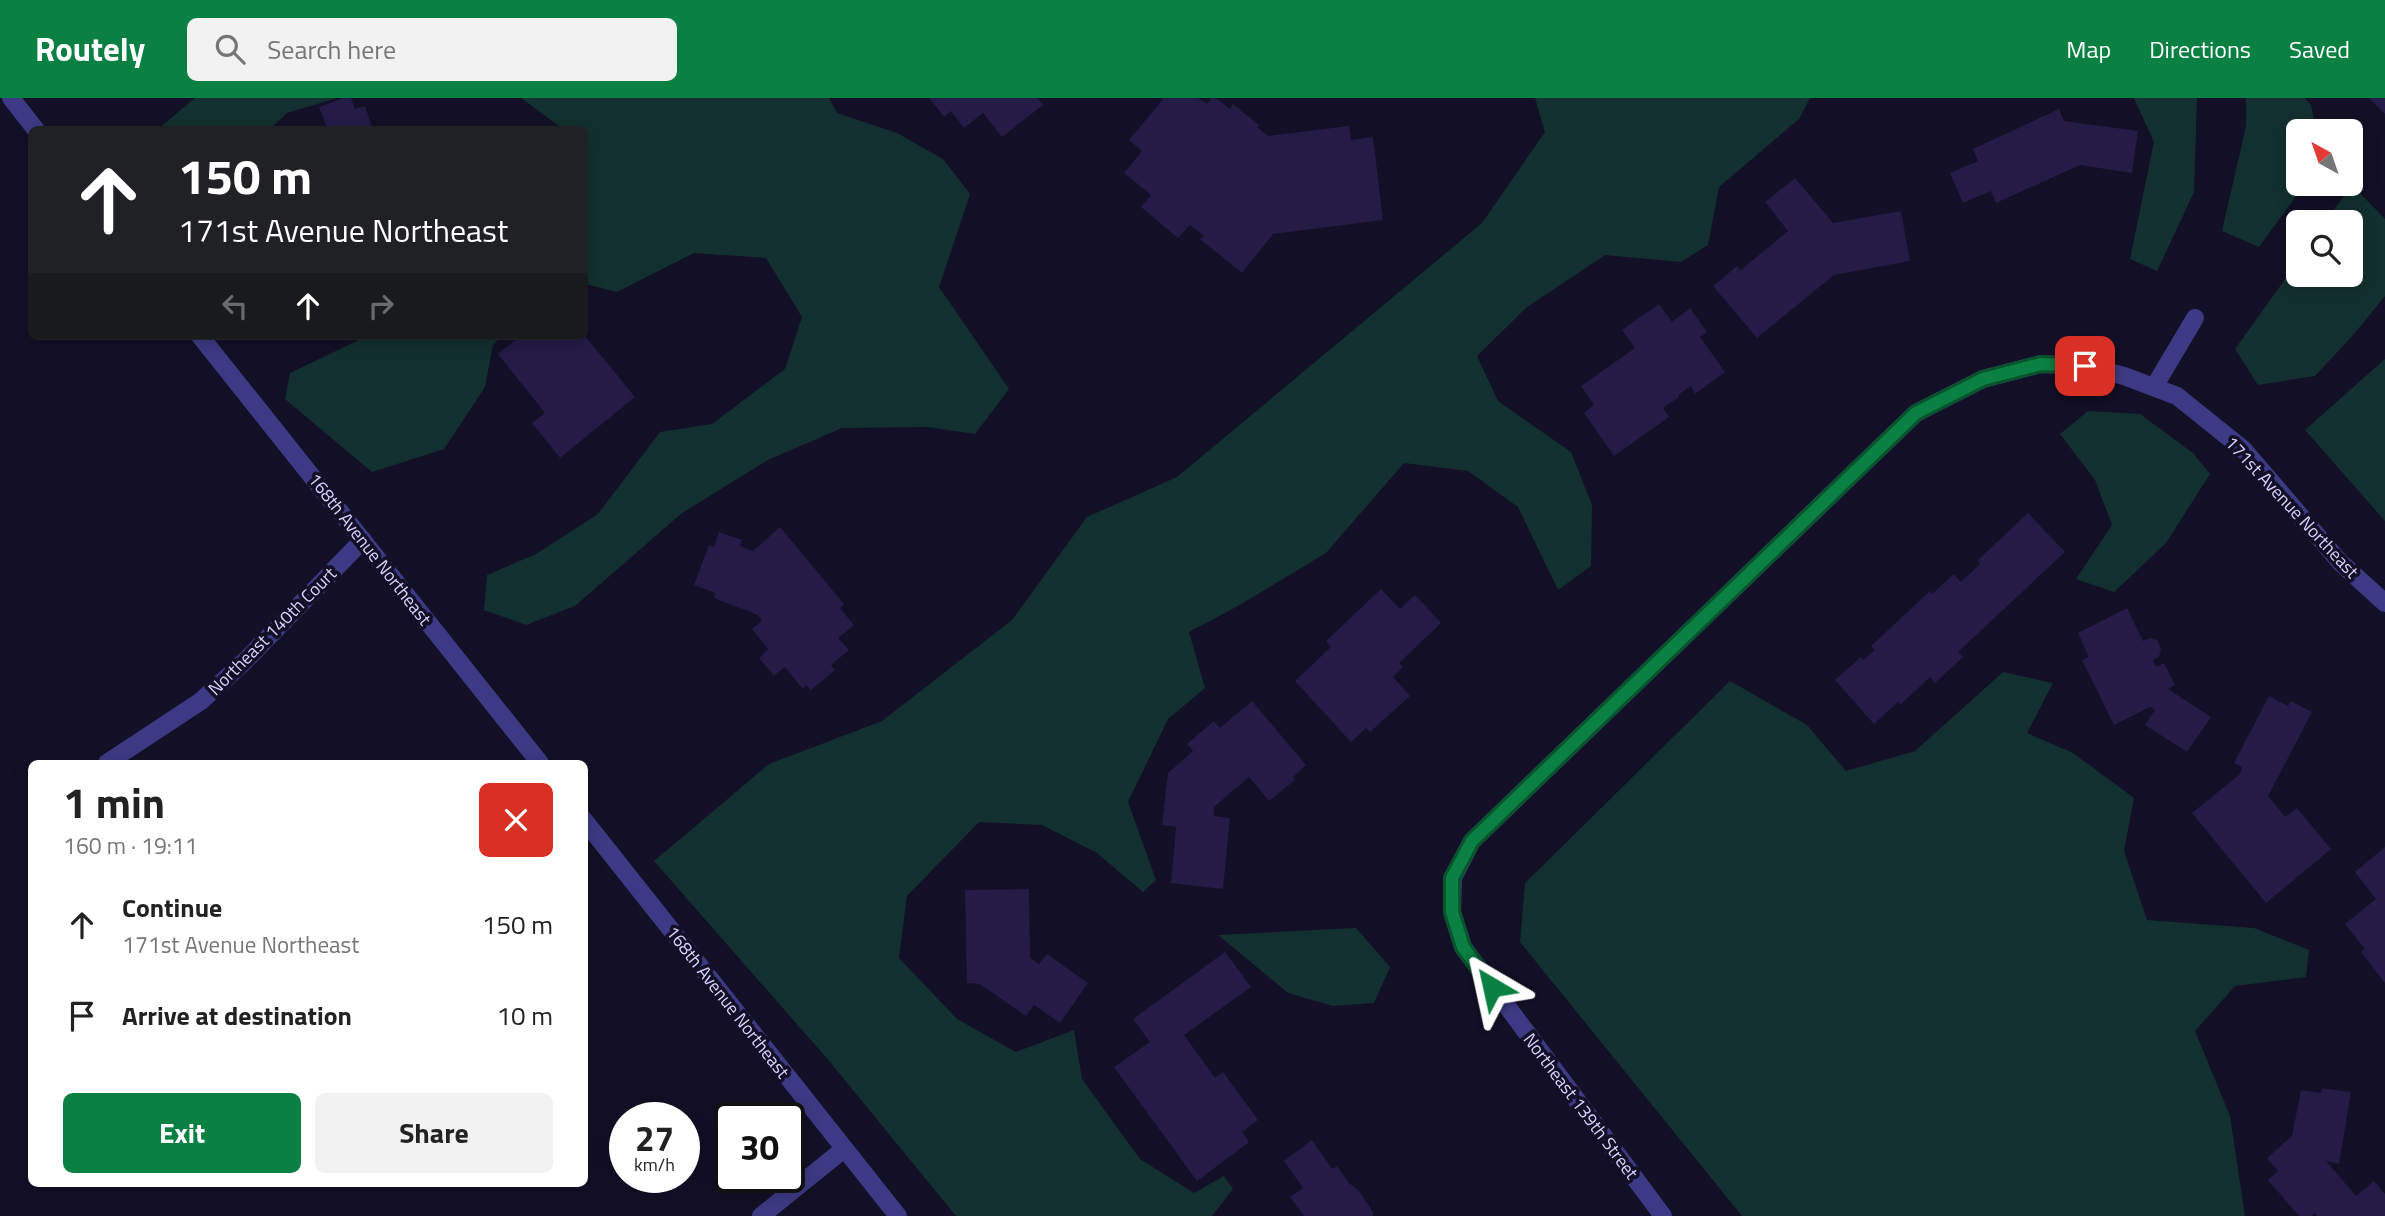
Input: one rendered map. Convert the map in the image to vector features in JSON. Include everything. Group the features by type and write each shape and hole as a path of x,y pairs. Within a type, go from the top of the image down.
{"street":[{"path":"10,98 33,126"},
{"path":"2154,387 2195,318"},
{"name":"168th Avenue Northeast","path":"203,340 538,760"},
{"name":"171st Avenue Northeast","path":"2041,364 2085,366 2124,376 2180,398 2243,449 2340,562 2385,603"},
{"name":"Northeast 139th Street","path":"1662,1216 1463,947 1452,912 1452,878 1472,841 1916,413 1983,379 2041,364"},
{"name":"Northeast 140th Court","path":"112,760 201,701 245,661 363,540"},
{"name":"168th Avenue Northeast","path":"588,825 898,1216"},
{"path":"761,1216 844,1149"}],"green space":[{"path":"195,98 337,98 287,113 273,126 162,126"},
{"path":"521,98 829,98 837,113 897,133 943,159 970,194 939,287 1009,389 975,434 928,427 842,428 768,460 682,513 575,606 526,625 484,610 487,575 536,554 598,514 660,432 712,424 785,369 802,317 766,258 694,253 617,292 588,285 588,126 559,126"},
{"path":"1535,98 1810,98 1799,119 1719,187 1708,245 1681,262 1605,255 1527,307 1477,356 1498,401 1571,452 1592,505 1591,566 1558,590 1518,507 1468,471 1404,463 1326,553 1189,632 1205,688 1168,719 1128,802 1156,880 1143,892 1097,853 1042,825 979,822 907,896 899,958 957,1019 1016,1052 1074,1030 1082,1079 1140,1159 1194,1193 1224,1176 1233,1189 1212,1216 956,1216 830,1062 654,861 769,764 882,721 1012,620 1087,517 1177,477 1482,223 1545,132"},
{"path":"2134,98 2197,98 2194,192 2157,271 2130,259 2154,142"},
{"path":"2246,98 2305,98 2311,105 2314,119 2286,119 2286,196 2296,196 2259,247 2222,231 2246,126"},
{"path":"2344,196 2363,196 2385,219 2385,296 2315,376 2258,385 2235,349 2286,278 2286,287 2363,287 2363,210 2334,210"},
{"path":"359,340 498,340 493,345 485,387 444,449 372,472 285,399 290,373"},
{"path":"2385,359 2385,521 2305,430"},
{"path":"2088,411 2140,414 2193,453 2210,474 2166,543 2114,592 2076,579 2112,525 2095,480 2060,434"},
{"path":"2003,672 2053,683 2027,733 2073,753 2134,798 2124,851 2147,920 2254,928 2309,950 2306,977 2235,986 2195,1031 2230,1116 2245,1216 1742,1216 1520,942 1525,883 1730,681 1807,725 1846,771 1915,751"},
{"path":"1356,928 1390,967 1374,1003 1333,1006 1288,993 1218,935"}],"building":[{"path":"343,98 351,98 355,109 365,106 372,126 326,126 319,107"},
{"path":"929,98 1038,98 1043,105 1002,137 983,113 964,128 951,111 944,117"},
{"path":"1164,98 1198,98 1207,104 1212,98 1216,98 1230,109 1233,104 1268,136 1349,126 1351,140 1373,137 1383,220 1273,234 1242,273 1200,239 1204,236 1190,225 1178,238 1141,207 1151,195 1124,173 1142,151 1129,140"},
{"path":"2369,98 2385,98 2385,114"},
{"path":"2059,109 2064,121 2138,131 2132,173 2080,165 1996,203 1991,191 1963,203 1950,173 1978,161 1973,149"},
{"path":"1795,178 1833,223 1901,211 1910,261 1834,275 1757,338 1713,286 1737,266 1741,270 1788,231 1765,202"},
{"path":"1659,304 1672,322 1690,308 1707,332 1700,337 1725,372 1695,394 1691,386 1678,395 1679,397 1663,408 1669,417 1614,456 1584,413 1594,405 1581,386 1635,348 1622,330"},
{"path":"515,340 588,340 635,397 560,458 532,423 545,413 498,354"},
{"path":"2028,513 2065,552 1958,652 1963,657 1935,683 1930,677 1900,705 1898,702 1874,724 1835,680 1861,657 1863,660 1875,650 1871,646 1930,591 1932,594 1954,574 1961,582 1980,564 1978,560"},
{"path":"780,527 844,604 840,608 854,625 838,638 849,650 831,665 835,670 811,690 806,685 803,689 785,667 774,676 759,658 768,649 752,629 762,621 758,615 714,598 715,593 694,585 709,545 714,547 719,532 742,540 740,546 753,551"},
{"path":"1381,589 1400,609 1415,595 1441,623 1399,663 1403,667 1393,677 1410,696 1370,732 1366,728 1351,742 1295,681 1331,647 1326,641"},
{"path":"2127,608 2143,641 2150,638 2157,640 2161,649 2159,657 2153,660 2156,667 2164,663 2175,685 2168,689 2211,717 2187,752 2145,725 2155,710 2150,707 2114,725 2082,660 2089,657 2078,633"},
{"path":"2269,696 2288,706 2291,701 2312,712 2268,796 2285,817 2297,808 2331,849 2266,903 2192,813 2240,774 2242,767 2234,763"},
{"path":"1252,701 1306,765 1293,777 1295,780 1269,801 1249,777 1214,807 1214,816 1230,818 1223,889 1171,883 1176,827 1162,825 1168,773 1193,751 1187,744 1214,721 1220,728"},
{"path":"2385,847 2385,983 2361,952 2365,949 2345,924 2376,899 2355,872"},
{"path":"1029,889 1030,958 1039,964 1047,954 1088,983 1060,1023 1034,1005 1026,1016 980,984 967,983 965,890"},
{"path":"1225,952 1251,987 1184,1035 1215,1078 1223,1072 1258,1120 1242,1132 1249,1142 1197,1181 1114,1067 1150,1042 1133,1019"},
{"path":"2322,1088 2351,1092 2339,1164 2326,1161 2356,1196 2374,1181 2385,1194 2385,1216 2317,1216 2315,1213 2311,1216 2299,1216 2268,1180 2278,1171 2267,1158 2292,1136 2301,1090 2321,1093"},
{"path":"1312,1140 1332,1169 1337,1166 1349,1183 1359,1191 1373,1216 1304,1216 1290,1197 1303,1188 1284,1161"}],"route":[{"path":"1492,987 1463,947 1452,912 1452,878 1472,841 1916,413 1983,379 2041,364 2085,366"}]}
